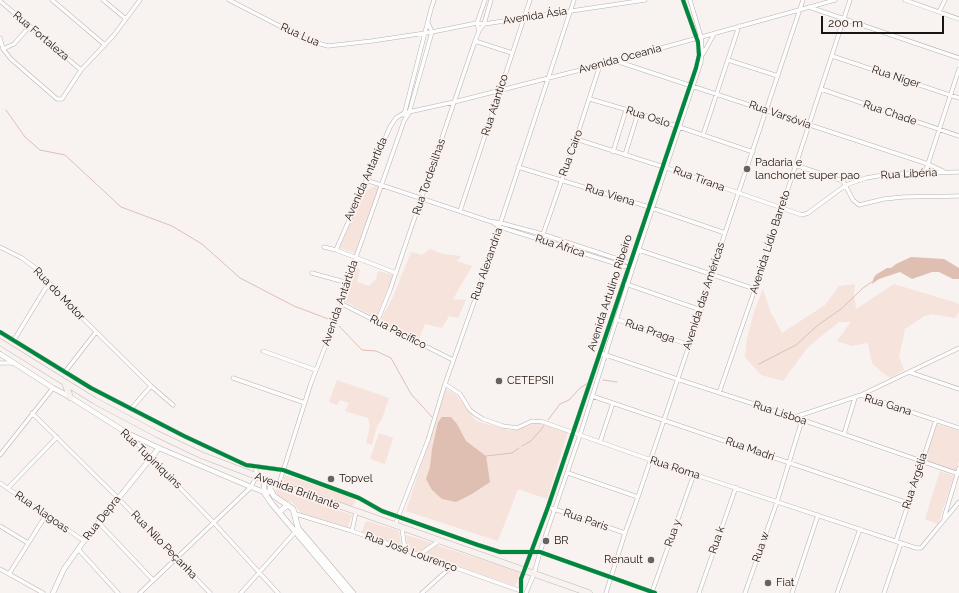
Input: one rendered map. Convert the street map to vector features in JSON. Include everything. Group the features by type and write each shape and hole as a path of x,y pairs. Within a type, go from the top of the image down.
{"main road":[{"name":"Avenida Brilhante","path":"0,342 122,416 176,444 256,477 589,593"},
{"path":"66,383 70,397"},
{"path":"264,479 264,492 272,504 353,593"},
{"path":"271,482 270,486 272,492 277,498 294,510 296,515 297,530"},
{"path":"279,512 288,505"},
{"path":"287,521 296,515"},
{"path":"314,550 347,593"}],"street":[{"path":"52,0 105,45"},
{"path":"104,0 126,19"},
{"path":"0,38 7,56 57,99 62,99 81,70 105,45 140,0"},
{"name":"Rua Lua","path":"229,0 307,40 328,46 424,33"},
{"name":"Avenida Antártida","path":"404,121 404,113 434,0"},
{"path":"479,31 477,23 485,0"},
{"name":"Rua Tordesilhas","path":"377,322 396,273 475,41 484,24 492,0"},
{"name":"Rua Atantico","path":"460,211 530,0"},
{"name":"Rua Alexandria","path":"395,525 428,440 445,384 500,227 518,167 574,0"},
{"name":"Avenida Ásia","path":"424,33 477,23 484,24 645,0"},
{"name":"Avenida Artulino Ribeiro","path":"521,592 521,579 524,570 532,553 548,507 662,166 692,85 698,55 699,38 683,0"},
{"name":"Avenida Artulino Ribeiro","path":"526,593 534,574 540,552 568,473 632,269 680,128 702,55 690,0"},
{"name":"Avenida das Américas","path":"606,593 803,0"},
{"name":"Avenida Oceania","path":"404,113 454,102 616,61 835,0"},
{"name":"Avenida Lídio Barreto","path":"719,393 755,289 850,0"},
{"path":"905,0 959,19"},
{"path":"940,12 945,0"},
{"name":"Rua Fortaleza","path":"1,2 81,70"},
{"path":"809,7 959,58"},
{"path":"428,23 432,32"},
{"path":"3,49 14,44 30,26"},
{"path":"703,135 739,26"},
{"name":"Avenida Antártida","path":"278,484 304,403 342,304 356,257 404,121 409,113 432,32"},
{"path":"702,55 714,34"},
{"path":"475,41 512,53"},
{"name":"Rua Niger","path":"832,56 959,98"},
{"path":"728,60 778,76"},
{"name":"Rua Varsóvia","path":"616,61 928,164 944,172"},
{"name":"Rua Cairo","path":"541,240 590,99 600,65"},
{"path":"925,173 959,69"},
{"name":"Rua Chade","path":"821,89 959,136"},
{"name":"Rua Oslo","path":"590,99 638,113 753,152"},
{"path":"613,152 626,110"},
{"name":"Avenida Antartida","path":"336,250 390,127 396,118 404,113"},
{"path":"625,155 638,113"},
{"name":"Rua Tirana","path":"576,139 613,152 662,166 798,214"},
{"path":"795,165 845,183 853,200 857,204 862,205 884,199 903,197 959,196"},
{"name":"Rua Viena","path":"518,167 653,208 725,233"},
{"name":"Rua Libéria","path":"798,214 805,215 845,183 883,174 959,172"},
{"name":"Rua África","path":"366,180 382,184 489,221 500,227 632,269"},
{"name":"Rua África","path":"489,221 501,222 542,234 634,264"},
{"name":"Rua do Motor","path":"0,247 38,270 96,332 151,386 173,405"},
{"path":"324,247 356,257 396,273"},
{"path":"639,250 755,289"},
{"path":"312,273 348,283"},
{"path":"623,282 701,310"},
{"path":"14,340 45,289 50,284"},
{"name":"Rua Pacífico","path":"342,304 453,360"},
{"name":"Rua Praga","path":"612,318 689,345"},
{"path":"0,332 91,388 212,450 246,465 283,470 359,498 382,511 497,551 540,552 653,592"},
{"path":"65,372 96,332"},
{"path":"861,395 959,348"},
{"path":"264,351 316,370"},
{"name":"Rua Lisboa","path":"600,353 958,473"},
{"name":"Rua Tupiniquins","path":"0,354 127,433 214,523 278,593"},
{"path":"0,363 13,363"},
{"path":"908,372 959,389"},
{"path":"233,378 304,403"},
{"name":"Rua Roma","path":"445,384 460,394 470,410 482,418 512,428 522,427 532,421 537,421 918,548 921,548 944,519"},
{"path":"131,409 151,386"},
{"path":"0,455 53,388"},
{"name":"Rua Gana","path":"794,417 861,395 959,428"},
{"name":"Rua Madri","path":"592,396 908,503"},
{"path":"844,434 855,398"},
{"path":"600,442 613,403"},
{"name":"Rua Nilo Peçanha","path":"32,413 118,498 210,593"},
{"name":"Rua w","path":"745,593 777,502 802,420"},
{"name":"Rua Argélia","path":"896,541 921,461 936,420"},
{"path":"127,433 264,492 272,492"},
{"path":"8,488 57,437"},
{"name":"Rua Depra","path":"53,593 64,569 84,541 159,448"},
{"path":"140,593 252,487 256,477 256,467"},
{"path":"944,519 959,468"},
{"path":"568,473 638,497"},
{"name":"Rua y","path":"653,592 694,474"},
{"name":"Rua Alagoas","path":"0,483 84,541"},
{"name":"Rua k","path":"699,593 736,487"},
{"path":"944,519 959,502"},
{"name":"Rua Paris","path":"548,507 625,533"},
{"path":"352,531 356,512"},
{"path":"9,574 46,515"},
{"name":"Rua José Lourenço","path":"296,515 352,531 526,593"},
{"path":"792,593 818,515"},
{"path":"98,522 153,580"},
{"path":"0,526 28,543"},
{"path":"402,528 405,550"},
{"path":"837,593 860,529"},
{"path":"241,593 297,530"},
{"path":"419,555 439,541"},
{"path":"884,593 901,543"},
{"path":"78,550 118,593"},
{"path":"422,593 451,567 450,566"},
{"path":"0,569 44,593"}],"shaded area":[{"path":"380,185 355,253 340,248 363,193"},
{"path":"430,249 443,254 461,256 457,261 472,266 453,299 466,300 458,318 449,316 442,328 425,324 419,339 380,321 393,297 411,252 422,255"},
{"path":"911,257 944,259 959,268 959,279 953,279 939,272 932,272 912,279 900,272 879,279 872,284 874,277 877,274"},
{"path":"356,267 360,270 357,282 369,286 376,279 378,271 393,275 376,318 346,302"},
{"path":"855,284 854,295 856,309 894,284 957,303 959,305 959,312 955,318 932,314 924,316 905,329 899,357 904,370 891,378 872,363 868,343 851,346 837,341 851,322 839,322 808,347 783,381 761,375 745,357 747,339 754,312 763,289 770,311 782,333 825,305 839,286"},
{"path":"337,380 389,398 382,419 377,426 372,445 366,443 370,426 368,418 345,411 349,403 340,400 337,405 329,402"},
{"path":"446,389 456,395 476,421 512,431 541,421 568,432 547,499 518,489 498,541 406,511"},
{"path":"442,417 451,417 457,424 466,441 486,456 490,482 472,494 456,502 442,499 432,490 426,479 430,467 438,422"},
{"path":"937,424 959,431 959,461 956,471 924,460"},
{"path":"379,433 393,438 385,464 370,459"},
{"path":"940,471 954,476 938,524 925,519"},
{"path":"285,475 354,498 356,501 351,507 283,483"},
{"path":"276,489 352,515 348,527 301,513 292,502 275,494"},
{"path":"367,521 399,531 401,546 362,532"},
{"path":"406,535 432,543 419,553 408,548"},
{"path":"436,545 520,572 518,580 515,586 423,554"}],"waterway":[{"path":"6,110 25,137 40,150 65,155 121,207 172,226 202,244 240,278 294,306 331,320"},
{"path":"759,364 796,345 818,325 841,309 863,288 873,281"},
{"path":"339,326 362,350 376,351 391,358 411,394 432,417"},
{"path":"603,380 617,382"},
{"path":"548,420 560,404 569,400 580,388 588,383"},
{"path":"522,446 531,441 544,426"},
{"path":"486,456 512,453 519,448"}],"cycle path":[{"path":"521,593 521,579 548,507 696,68 699,55 698,42 683,0"},
{"path":"0,332 91,388 184,436 246,465 283,470 359,498 382,511 500,552 540,552 655,593"}],"place":[{"name":"Padaria e lanchonet super pao","path":"747,169"},
{"name":"CETEPSII","path":"499,381"},
{"name":"Topvel","path":"331,479"},
{"name":"BR","path":"546,541"},
{"name":"Renault","path":"651,560"},
{"name":"Fiat","path":"768,583"}]}
